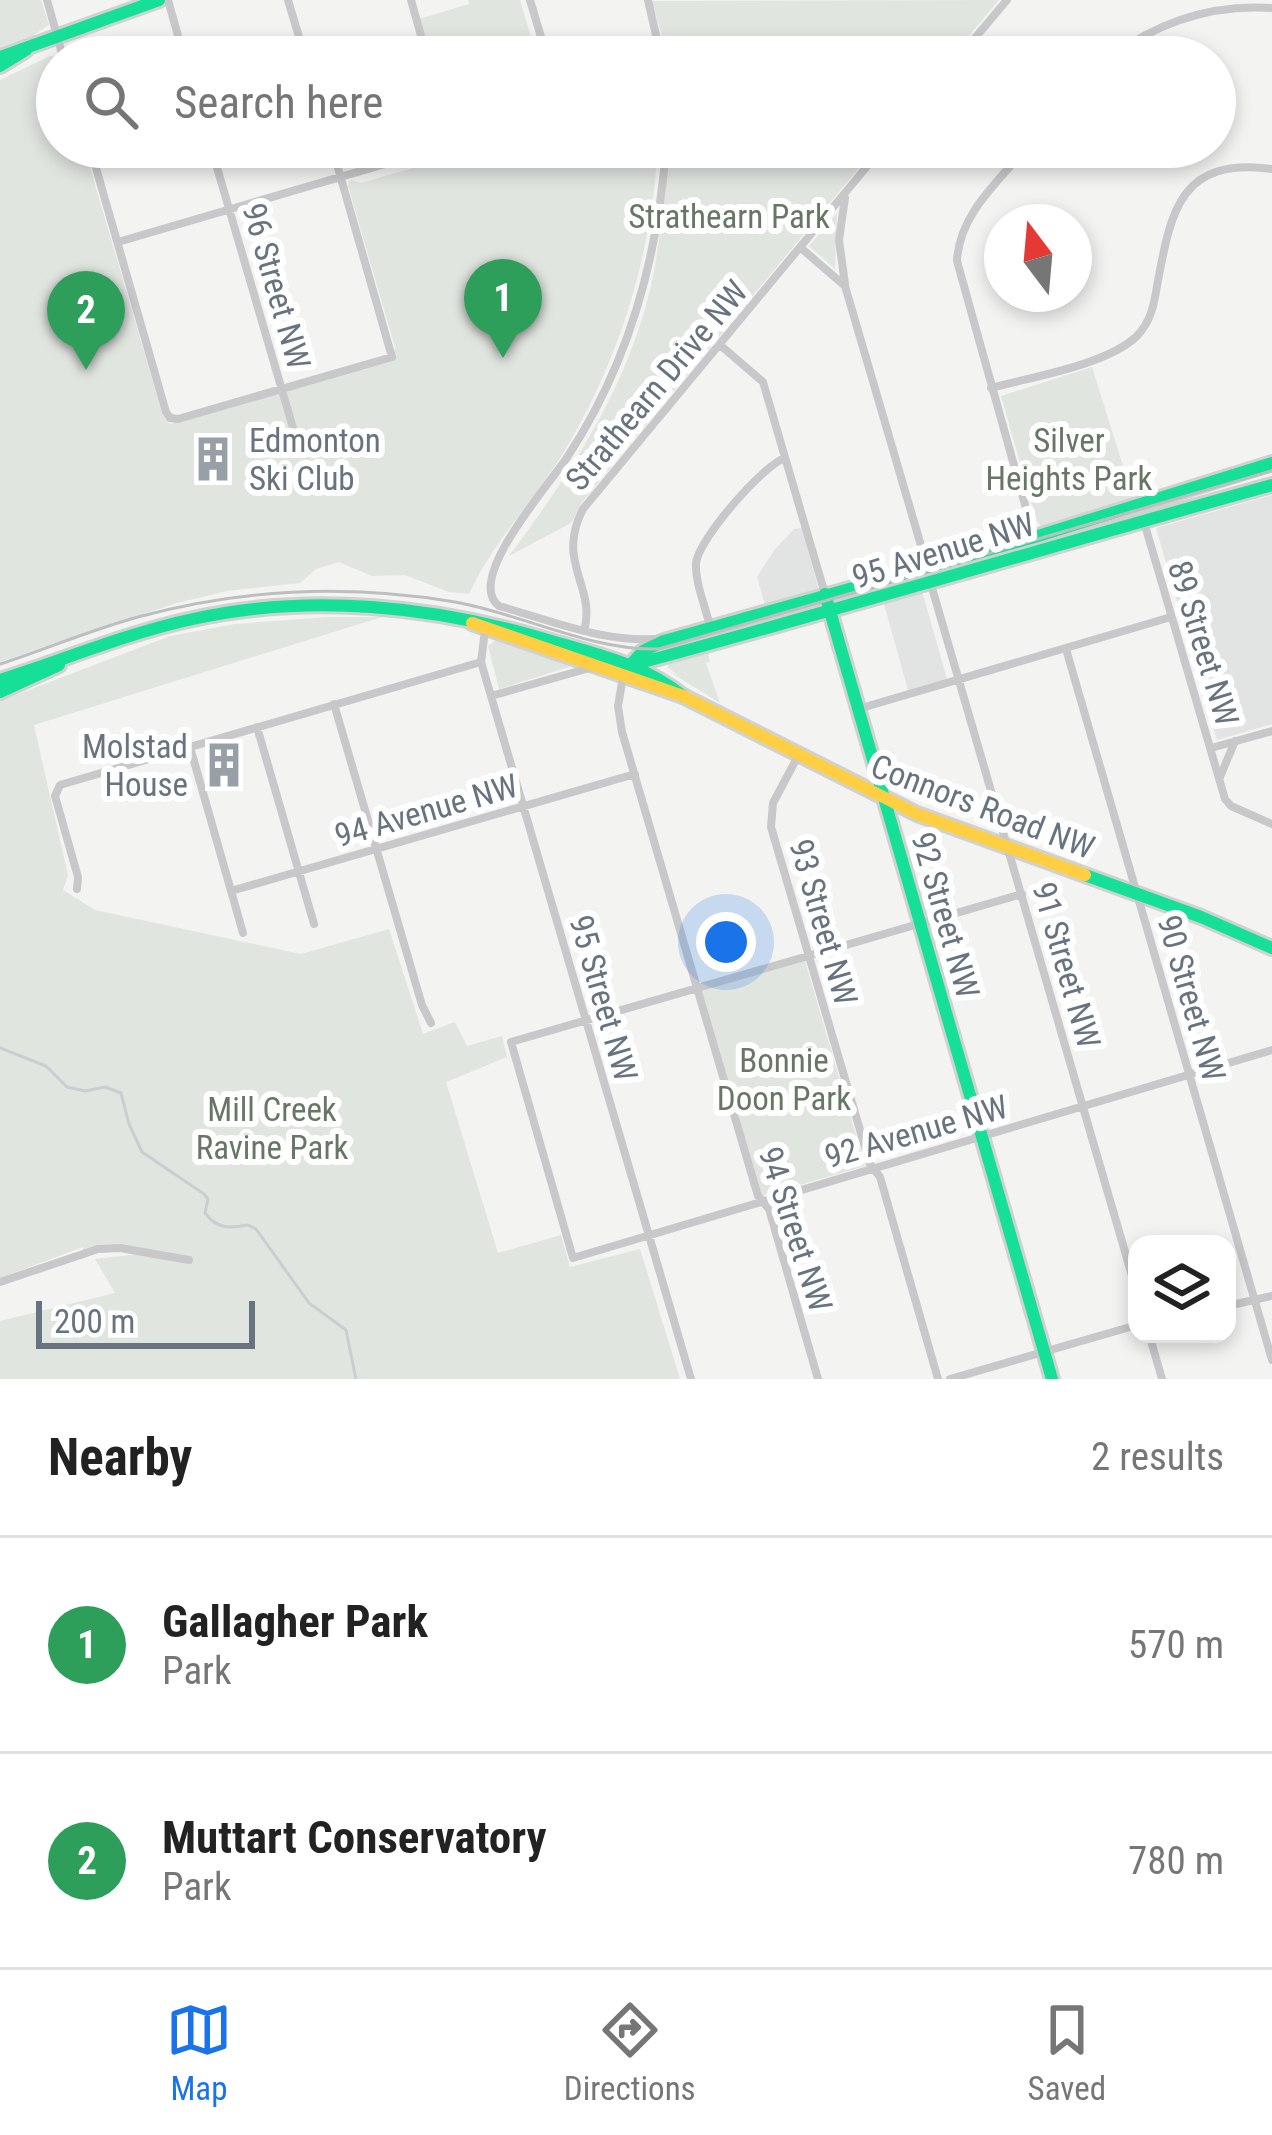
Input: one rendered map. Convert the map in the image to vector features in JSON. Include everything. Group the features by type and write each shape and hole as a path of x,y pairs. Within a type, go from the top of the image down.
{"street":[{"path":"47,0 57,36"},
{"path":"64,36 163,0 176,36"},
{"path":"289,0 299,36"},
{"path":"411,0 422,36"},
{"path":"530,0 541,36"},
{"path":"648,0 656,36"},
{"path":"977,36 1007,0"},
{"path":"1143,36 1179,20 1225,9 1272,8"},
{"path":"0,62 36,46"},
{"path":"96,168 170,418 178,419 392,357 338,168"},
{"name":"96 Street NW","path":"217,168 296,438"},
{"path":"118,242 371,168"},
{"name":"95 Avenue NW","path":"662,168 647,271 622,352 569,456 494,566 488,589 499,606 584,631 630,640 685,636"},
{"name":"Strathearn Drive NW","path":"584,631 586,616 571,548 578,520 866,168"},
{"path":"1010,168 969,217 960,238 957,268 1034,537"},
{"path":"991,388 1096,358 1134,339 1152,312 1171,215 1180,199 1200,179 1223,168 1272,169"},
{"path":"845,286 839,240 846,193"},
{"path":"801,248 845,286"},
{"name":"91 Street NW","path":"845,286 1128,1262"},
{"name":"92 Street NW","path":"720,345 763,382 1052,1379"},
{"path":"710,629 697,575 699,549 767,466 785,458"},
{"name":"95 Avenue NW","path":"626,671 830,612 1034,537 1272,463"},
{"name":"95 Avenue NW","path":"626,671 651,646 825,594 1144,522 1272,485"},
{"name":"89 Street NW","path":"1144,522 1226,799 1272,824"},
{"name":"Connors Road NW","path":"0,680 196,619 277,608 387,609 517,630 678,691 917,814 1138,894 1270,950"},
{"path":"858,709 1172,617"},
{"name":"Connors Road NW","path":"478,626 594,667 626,671"},
{"name":"95 Street NW","path":"478,626 481,662 691,1379"},
{"name":"90 Street NW","path":"1066,649 1272,1360"},
{"name":"Connors Road NW","path":"0,692 89,650"},
{"path":"668,656 661,668 678,691"},
{"path":"77,890 78,877 56,788 481,662"},
{"path":"491,696 594,667"},
{"name":"94 Street NW","path":"626,671 619,718 818,1379"},
{"path":"334,704 431,1023"},
{"path":"257,727 314,924"},
{"path":"1210,748 1272,730"},
{"name":"89 Street NW","path":"1220,778 1235,741"},
{"path":"190,747 243,933"},
{"name":"93 Street NW","path":"798,756 775,797 770,821 938,1379"},
{"path":"853,784 865,780 874,766"},
{"name":"94 Avenue NW","path":"231,891 635,774"},
{"path":"895,836 901,822 917,814"},
{"path":"1112,885 1132,875"},
{"path":"586,1021 1022,894"},
{"name":"92 Avenue NW","path":"586,1021 512,1042 573,1258 1272,1050"},
{"path":"0,1282 98,1249 120,1248 188,1260"},
{"path":"1236,1304 1272,1296"},
{"path":"950,1379 1128,1328"},
{"path":"1152,1343 1162,1379"}],"shaded area":[{"path":"1272,495 1272,724 1217,740 1156,528"},
{"path":"802,528 819,591 766,608 757,577 775,549 794,529"},
{"path":"914,587 922,591 947,679 908,690 882,597"}],"green space":[{"path":"0,0 41,0 49,25 0,47"},
{"path":"468,0 520,0 531,36 424,36 419,19 469,4"},
{"path":"999,0 969,36 662,36 652,1"},
{"path":"36,63 36,168 90,168 163,416 170,424 394,359 395,347 350,180 361,183 413,168 656,168 640,268 600,382 562,455 489,557 469,594 449,592 405,575 372,576 339,562 316,569 300,583 227,591 177,603 0,662 0,80"},
{"name":"Strathearn Park","path":"667,168 859,168 583,501 571,523 509,556 575,461 612,394 641,323 660,234"},
{"path":"837,213 835,269 809,246"},
{"name":"Silver Heights Park","path":"1092,367 1133,498 1041,526 1001,396"},
{"name":"Mill Creek Ravine Park","path":"382,617 34,725 68,875 63,890 95,910 301,954 389,929 423,1034 455,1022 467,1046 502,1036 507,1057 446,1082 498,1253 561,1235 570,1267 640,1249 680,1379 0,1379 0,1321 115,1293 95,1259 139,1254 120,1248 83,1253 83,1247 0,1278 0,701 170,636 235,624"},
{"path":"496,640 569,667 499,689 488,646"},
{"path":"708,654 706,663 720,703 665,669 679,676 668,663"},
{"name":"Bonnie Doon Park","path":"805,961 865,1166 762,1196 702,991"}],"waterway":[{"path":"0,1048 46,1066 67,1087 85,1091 105,1087 121,1093 142,1152 204,1194 208,1199 205,1213 215,1222 256,1229 309,1303 346,1330 356,1379"}],"tram line":[{"path":"0,664 177,608 256,595 336,591 455,602 608,644 659,649 1272,471"}],"traffic: fast":[{"path":"59,36 159,0"},
{"path":"0,57 36,44"},
{"path":"0,66 26,50"},
{"path":"627,669 643,651 664,641 1038,536 1272,463"},
{"path":"632,665 1272,485"},
{"path":"825,594 1052,1379"},
{"path":"0,680 193,619 327,605 416,612 505,628 618,661 683,696"},
{"path":"0,692 59,665"},
{"path":"1085,875 1272,948"}],"traffic: slow":[{"path":"472,623 683,696 917,814 1085,875"}],"place":[{"name":"Gallagher Park","path":"503,358"},
{"name":"Muttart Conservatory","path":"86,370"},
{"name":"Edmonton Ski Club","path":"213,459"},
{"name":"Molstad House","path":"224,765"}]}
